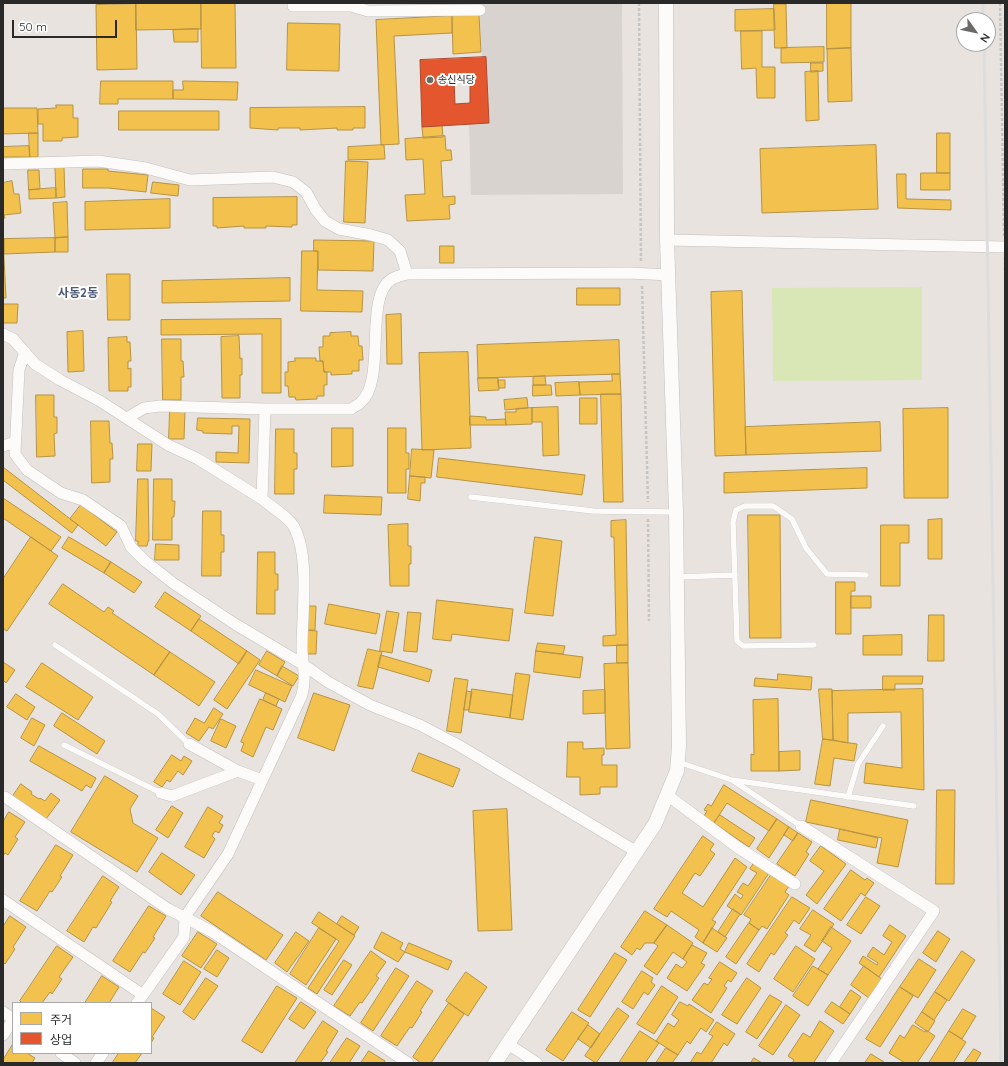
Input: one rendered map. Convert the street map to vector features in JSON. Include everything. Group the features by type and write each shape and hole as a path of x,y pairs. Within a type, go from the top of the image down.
{"street":[{"path":"495,1063 655,824 677,771 676,512 667,240 666,3"},
{"path":"293,6 351,6 480,10"},
{"path":"3,164 98,161 146,168 190,180 274,177 293,182 306,192 316,210 325,221 339,229 388,240 400,251 407,274"},
{"path":"667,240 1005,247"},
{"path":"128,418 144,408 160,406 265,410 351,408 362,402 372,383 378,306 383,290 392,279 407,274 669,275"},
{"path":"3,334 12,339 35,364 47,372 128,418 168,445 198,459 262,499 294,525 301,540 303,584 302,649 306,679 302,695 228,854 185,917 184,936 140,999 3,900"},
{"path":"25,352 19,370 15,454 27,470 61,493 83,500 121,526 131,547 173,583 304,665 328,682 370,705 420,725 458,745 637,852"},
{"path":"262,499 265,410"},
{"path":"3,446 15,442"},
{"path":"189,744 238,771 262,780"},
{"path":"161,793 172,796 238,771"},
{"path":"668,795 737,847 795,884"},
{"path":"4,797 168,909 210,930 408,1063"},
{"path":"802,826 934,911 831,1063"},
{"path":"3,1012 12,1019"},
{"path":"3,1034 12,1021"},
{"path":"508,1044 537,1063"},
{"path":"62,1054 75,1063"},
{"path":"96,1063 102,1054"}],"lane":[{"path":"471,497 593,511 676,512"},
{"path":"814,645 743,646 737,641 733,522 736,510 745,506 773,506 792,519 806,548 827,574 866,575"},
{"path":"676,577 734,575"},
{"path":"55,645 158,714 189,744"},
{"path":"848,797 858,764 883,726"},
{"path":"64,745 161,793"},
{"path":"678,761 732,780 914,806"},
{"path":"732,780 802,826"}],"path":[{"path":"639,3 641,274 648,512 649,621"},
{"path":"1000,3 1005,272"}],"green space":[{"path":"922,287 922,380 773,381 772,288"}],"shaded area":[{"path":"622,3 623,194 471,195 469,124 489,123 486,57 482,57 479,4"}],"building: 주거":[{"path":"136,3 201,3 201,29 136,30"},
{"path":"201,3 235,3 236,68 202,68"},
{"path":"827,3 851,3 851,48 827,49"},
{"path":"136,4 137,69 97,70 96,5"},
{"path":"774,4 786,4 787,48 775,48"},
{"path":"774,9 775,30 735,31 735,10"},
{"path":"479,15 481,52 453,54 452,16"},
{"path":"452,16 452,33 394,36 399,144 381,145 376,20"},
{"path":"288,23 340,24 339,71 287,70"},
{"path":"198,29 198,42 174,42 173,30"},
{"path":"741,31 762,31 762,67 775,67 775,98 757,98 756,68 742,69"},
{"path":"824,47 824,62 781,63 781,48"},
{"path":"851,48 852,101 828,102 827,49"},
{"path":"811,63 823,63 823,71 811,72"},
{"path":"818,71 819,120 806,121 805,72"},
{"path":"101,81 173,81 173,99 118,99 118,104 100,104"},
{"path":"183,81 238,82 237,100 173,99 173,90 183,90"},
{"path":"56,105 73,105 73,118 78,118 78,137 62,138 62,141 43,141 43,124 38,124 38,109 56,108"},
{"path":"365,107 365,128 353,128 353,130 337,130 337,128 300,130 300,128 278,128 278,130 250,128 250,108"},
{"path":"3,108 37,108 38,133 3,134"},
{"path":"119,111 219,111 219,130 119,130"},
{"path":"442,125 443,137 423,138 422,127"},
{"path":"29,133 38,133 38,157 30,157"},
{"path":"937,133 950,133 950,173 937,173"},
{"path":"445,136 446,150 451,150 452,160 441,161 443,197 455,196 455,204 449,205 450,219 407,221 405,195 425,194 423,159 406,160 405,139"},
{"path":"384,145 385,159 348,160 348,147"},
{"path":"876,145 878,209 762,213 760,149"},
{"path":"29,146 30,157 3,157 3,147"},
{"path":"346,161 368,162 365,223 344,222"},
{"path":"64,167 65,197 56,198 55,168"},
{"path":"83,169 108,169 108,171 148,175 146,192 108,188 83,188"},
{"path":"28,170 39,170 40,189 29,190"},
{"path":"921,173 950,173 950,190 921,190"},
{"path":"897,174 906,174 906,199 951,200 951,210 898,208"},
{"path":"12,181 14,194 19,194 21,213 4,215 5,218 3,219 3,183"},
{"path":"153,182 179,185 178,196 151,193"},
{"path":"56,188 56,198 29,199 29,190"},
{"path":"297,197 297,225 292,225 292,227 266,226 266,228 244,228 244,226 217,228 217,226 213,226 213,198"},
{"path":"170,199 170,228 85,230 85,202"},
{"path":"67,202 68,237 55,238 53,203"},
{"path":"68,237 68,252 55,252 55,238"},
{"path":"55,238 55,252 4,254 4,239"},
{"path":"3,239 6,298 3,298"},
{"path":"314,240 374,241 373,271 318,270 318,251 314,251"},
{"path":"440,246 454,246 454,263 440,263"},
{"path":"302,251 318,251 317,290 363,291 362,312 301,311"},
{"path":"107,274 130,274 130,320 108,320"},
{"path":"290,278 290,301 162,303 162,281"},
{"path":"577,288 620,288 620,305 577,305"},
{"path":"742,291 746,455 715,456 711,292"},
{"path":"3,304 18,304 17,323 3,323"},
{"path":"401,314 402,364 387,364 386,315"},
{"path":"281,319 281,393 262,393 262,334 161,335 161,320"},
{"path":"83,331 84,371 68,372 67,332"},
{"path":"351,332 351,336 358,336 359,346 362,346 363,360 359,360 359,371 352,371 352,374 331,375 331,372 324,372 323,361 320,361 319,347 323,347 323,336 330,336 330,333"},
{"path":"239,336 240,359 242,358 240,398 222,398 221,337"},
{"path":"127,337 127,342 130,342 131,361 128,361 128,369 131,368 131,387 128,387 128,391 109,391 108,338"},
{"path":"162,339 181,339 181,361 183,361 184,377 181,377 181,400 163,400"},
{"path":"619,340 620,374 478,378 477,345"},
{"path":"468,352 471,448 422,450 419,353"},
{"path":"295,358 316,358 316,361 323,361 324,372 327,372 327,385 324,385 324,396 317,396 317,399 296,400 295,397 289,397 288,386 285,386 285,372 288,372 288,362 295,361"},
{"path":"612,374 620,374 621,394 580,395 579,382 612,381"},
{"path":"545,376 546,385 533,385 533,377"},
{"path":"478,378 498,378 499,390 479,391"},
{"path":"498,380 505,380 505,388 499,388"},
{"path":"579,382 580,395 556,396 555,383"},
{"path":"533,385 551,385 552,395 533,396"},
{"path":"601,394 621,394 623,502 604,502"},
{"path":"36,395 54,395 54,417 57,417 57,433 54,434 55,456 37,457"},
{"path":"527,398 528,408 505,410 504,400"},
{"path":"580,398 597,398 597,424 580,424"},
{"path":"558,407 559,455 543,456 542,422 532,422 532,408"},
{"path":"532,408 532,424 506,425 505,412 516,412 516,409"},
{"path":"948,408 948,498 904,498 903,409"},
{"path":"170,411 185,411 184,439 169,439"},
{"path":"470,416 486,417 486,420 505,419 506,425 470,425"},
{"path":"198,418 250,419 249,463 216,462 216,452 238,453 239,426 232,426 232,434 203,433 203,431 197,430"},
{"path":"91,421 109,421 110,443 112,443 113,459 110,459 110,482 92,483"},
{"path":"880,422 881,451 746,455 745,427"},
{"path":"332,428 353,428 353,466 332,467"},
{"path":"388,428 406,428 406,453 409,453 409,469 406,469 406,493 388,493"},
{"path":"276,429 294,429 294,453 297,453 297,469 294,469 294,494 275,494"},
{"path":"138,444 152,444 151,471 137,471"},
{"path":"412,449 434,450 431,478 410,476"},
{"path":"439,458 585,475 582,495 437,477"},
{"path":"3,467 78,525 72,533 3,480"},
{"path":"867,468 867,488 724,493 724,473"},
{"path":"410,476 425,477 425,483 421,483 420,501 408,499"},
{"path":"138,479 148,479 149,541 147,546 138,546 138,541 136,541"},
{"path":"154,479 172,479 172,501 175,501 174,517 172,517 172,540 153,540"},
{"path":"325,495 382,497 381,515 324,513"},
{"path":"3,498 61,537 51,551 3,518"},
{"path":"81,505 117,532 106,546 70,519"},
{"path":"203,511 221,511 221,535 224,535 224,552 221,552 221,576 202,576"},
{"path":"748,515 780,515 781,638 750,638"},
{"path":"942,519 942,559 928,559 928,520"},
{"path":"626,520 628,645 603,646 603,636 616,635 614,537 611,537 611,521"},
{"path":"408,524 408,546 411,546 409,586 390,586 388,525"},
{"path":"881,525 909,525 909,543 900,543 900,586 881,586"},
{"path":"31,537 58,556 7,631 3,629 3,579"},
{"path":"69,537 111,562 104,573 62,548"},
{"path":"535,537 562,541 553,616 525,613"},
{"path":"156,544 179,545 179,560 155,560"},
{"path":"258,552 275,552 275,574 278,574 278,590 275,590 275,614 257,614"},
{"path":"111,562 142,582 134,593 104,573"},
{"path":"836,582 855,582 855,591 851,591 851,634 836,634"},
{"path":"63,584 104,612 108,607 114,611 112,613 170,652 154,675 49,604"},
{"path":"165,592 201,616 191,631 155,607"},
{"path":"851,596 871,596 871,608 851,608"},
{"path":"437,600 513,609 509,641 452,634 451,641 433,639"},
{"path":"329,604 380,614 376,634 325,624"},
{"path":"306,606 316,606 315,630 306,630"},
{"path":"387,611 399,613 392,653 380,651"},
{"path":"408,612 421,613 417,652 404,651"},
{"path":"929,615 944,615 944,661 928,661"},
{"path":"199,619 247,651 239,664 191,631"},
{"path":"306,630 317,631 316,654 305,654"},
{"path":"902,635 902,655 863,655 863,636"},
{"path":"538,643 565,646 563,654 536,651"},
{"path":"617,645 628,645 628,663 617,663"},
{"path":"368,649 382,652 373,689 358,686"},
{"path":"247,651 260,660 227,709 214,700"},
{"path":"267,651 285,662 277,676 259,665"},
{"path":"536,651 583,657 580,678 534,672"},
{"path":"170,652 215,682 199,706 154,675"},
{"path":"381,655 432,670 429,682 378,667"},
{"path":"3,662 15,670 6,683 3,680"},
{"path":"42,663 93,697 78,720 26,687"},
{"path":"628,663 630,748 606,749 604,664"},
{"path":"282,666 299,676 293,686 277,676"},
{"path":"256,670 292,686 285,702 249,685"},
{"path":"516,673 530,675 523,720 510,718"},
{"path":"778,674 812,677 811,690 754,686 755,678 777,680"},
{"path":"883,676 923,676 922,684 895,684 895,690 883,690"},
{"path":"455,678 468,680 461,733 447,731"},
{"path":"472,689 513,695 510,718 469,712"},
{"path":"819,689 832,689 833,740 823,739"},
{"path":"923,689 924,790 864,783 866,763 902,768 901,712 848,713 848,743 833,740 832,691"},
{"path":"605,690 605,713 583,714 583,691"},
{"path":"467,691 472,692 469,710 464,710"},
{"path":"266,693 279,699 276,706 263,700"},
{"path":"314,693 350,705 334,751 298,738"},
{"path":"16,694 35,707 27,720 7,707"},
{"path":"260,699 282,709 273,730 266,727 253,757 241,751 244,743 241,742"},
{"path":"778,699 779,771 751,771 751,754 754,755 753,700"},
{"path":"214,708 223,714 213,729 209,727 199,741 186,733 195,718 204,723"},
{"path":"62,713 105,741 97,754 54,726"},
{"path":"32,718 45,725 34,746 21,738"},
{"path":"221,719 236,726 226,748 211,741"},
{"path":"823,739 857,744 854,761 834,758 830,786 815,784"},
{"path":"568,742 583,742 583,749 604,748 602,765 617,765 617,787 600,787 600,794 580,795 580,777 567,777"},
{"path":"39,746 96,778 91,788 86,785 82,791 30,761"},
{"path":"800,751 800,770 779,771 779,752"},
{"path":"419,753 460,769 453,787 412,771"},
{"path":"172,755 181,761 184,756 192,761 183,775 178,771 170,782 167,780 162,787 154,782"},
{"path":"105,776 138,796 130,809 133,823 158,838 137,872 71,832"},
{"path":"21,784 32,792 31,794 39,799 40,798 45,801 51,793 60,800 46,819 13,796"},
{"path":"724,785 777,819 769,831 727,803 714,823 704,816 707,811 704,810 708,804 711,806"},
{"path":"937,790 955,790 954,884 936,884"},
{"path":"811,800 908,820 898,867 877,863 882,838 806,822"},
{"path":"172,806 183,813 168,838 156,830"},
{"path":"208,807 223,816 219,823 223,825 219,833 215,831 212,836 215,839 204,858 185,847"},
{"path":"507,809 512,930 478,931 473,811"},
{"path":"9,812 25,822 15,837 18,839 8,855 5,853 3,856 3,822"},
{"path":"720,815 755,838 749,847 714,823"},
{"path":"777,819 789,827 769,858 757,849"},
{"path":"789,827 798,833 793,841 784,835"},
{"path":"840,829 878,838 876,848 838,840"},
{"path":"798,833 812,842 806,852 809,854 795,876 777,864"},
{"path":"703,836 714,844 710,850 715,854 700,876 695,873 682,893 703,907 735,858 747,867 712,920 716,922 703,943 695,937 699,930 671,911 667,917 654,909"},
{"path":"56,845 73,855 60,876 62,877 52,892 50,891 37,911 20,901"},
{"path":"821,846 846,864 817,904 806,895 824,871 810,861"},
{"path":"162,853 195,875 181,895 149,872"},
{"path":"754,863 769,873 741,915 727,906 735,894 741,899 743,895 737,892 743,883 748,886 757,873 750,869"},
{"path":"851,870 865,880 867,878 874,883 865,896 861,893 841,921 824,909"},
{"path":"771,875 789,886 785,892 789,895 767,929 762,926 759,930 749,923 751,919 744,915"},
{"path":"103,876 119,887 110,901 112,902 96,928 93,927 84,942 67,931"},
{"path":"218,892 283,935 266,960 201,916"},
{"path":"792,897 810,908 799,924 794,920 785,933 788,935 774,955 771,953 759,972 747,964"},
{"path":"866,897 880,906 861,934 847,925"},
{"path":"149,906 166,916 153,937 155,938 145,953 143,952 130,972 113,961"},
{"path":"733,909 740,914 725,937 718,932"},
{"path":"813,910 834,924 815,952 804,945 811,935 800,929"},
{"path":"645,911 667,925 654,943 645,943 640,950 637,948 632,955 621,947"},
{"path":"319,912 355,936 317,994 308,988 339,941 312,923"},
{"path":"10,916 26,927 13,947 15,949 5,964 3,962 3,927"},
{"path":"342,916 359,927 354,935 337,924"},
{"path":"749,923 759,930 736,964 726,957"},
{"path":"667,925 693,943 683,959 673,952 657,975 644,966 658,946 654,943"},
{"path":"890,925 906,936 879,977 859,963 863,956 877,965 878,963 867,956 873,947 884,955 892,942 883,936"},
{"path":"831,927 851,941 828,975 818,969 832,948 822,941"},
{"path":"319,928 336,939 306,985 290,974"},
{"path":"712,928 727,938 717,952 703,943"},
{"path":"938,931 950,939 936,962 923,953"},
{"path":"198,932 217,944 201,968 182,956"},
{"path":"296,932 309,941 287,972 275,963"},
{"path":"382,932 403,943 400,949 405,952 398,962 374,948"},
{"path":"409,943 452,961 448,970 405,952"},
{"path":"692,945 707,953 701,963 705,965 687,991 667,978 676,964 682,968 687,962 683,959"},
{"path":"57,946 73,957 59,977 62,979 52,994 50,992 43,1002 20,1001"},
{"path":"796,946 815,959 793,992 774,979"},
{"path":"217,950 229,958 217,977 204,969"},
{"path":"371,951 386,962 376,976 379,978 362,1003 360,1002 350,1016 334,1006"},
{"path":"962,951 975,960 949,1001 935,992"},
{"path":"615,953 627,960 590,1017 578,1010"},
{"path":"919,959 936,970 918,998 900,987"},
{"path":"344,960 352,965 332,995 324,990"},
{"path":"184,961 201,972 180,1005 163,994"},
{"path":"720,962 737,973 731,982 728,980 724,986 727,988 711,1013 692,1000 704,983 708,985 712,979 709,978"},
{"path":"813,966 828,975 808,1006 793,996"},
{"path":"864,966 882,979 869,998 851,985"},
{"path":"396,968 409,976 373,1031 361,1023"},
{"path":"642,971 653,978 651,982 655,985 648,995 644,992 633,1009 622,1002"},
{"path":"466,972 487,987 468,1016 446,1001"},
{"path":"102,976 119,987 110,1002 86,1002"},
{"path":"206,978 218,986 194,1020 183,1012"},
{"path":"747,978 761,988 737,1024 722,1015"},
{"path":"417,981 433,991 420,1011 422,1012 412,1028 410,1027 397,1046 381,1036"},
{"path":"277,986 297,998 262,1053 242,1041"},
{"path":"662,986 678,997 654,1034 637,1024"},
{"path":"900,987 913,996 880,1047 866,1039"},
{"path":"851,990 861,997 850,1014 840,1007"},
{"path":"935,992 947,1000 934,1020 922,1012"},
{"path":"770,995 782,1002 757,1039 746,1032"},
{"path":"301,1002 316,1012 304,1029 289,1019"},
{"path":"680,1002 688,1006 689,1004 714,1020 706,1032 701,1028 690,1044 687,1041 678,1055 656,1041 668,1023 674,1027 679,1020 672,1015"},
{"path":"832,1002 850,1014 843,1024 825,1012"},
{"path":"449,1003 464,1014 431,1063 421,1063 413,1057"},
{"path":"786,1005 800,1015 773,1055 759,1046"},
{"path":"618,1008 629,1016 596,1063 585,1056"},
{"path":"152,1009 165,1017 152,1037"},
{"path":"963,1009 976,1016 962,1039 949,1031"},
{"path":"572,1012 589,1023 563,1061 546,1050"},
{"path":"922,1012 935,1021 928,1032 915,1023"},
{"path":"323,1021 338,1031 326,1051 328,1052 320,1063 295,1063"},
{"path":"820,1021 834,1031 814,1062 815,1063 792,1063 794,1060 788,1056 803,1033 810,1037"},
{"path":"717,1022 735,1034 727,1046 724,1043 711,1063 690,1063 697,1052 701,1054 713,1036 709,1034"},
{"path":"588,1025 600,1034 591,1048 578,1039"},
{"path":"913,1025 925,1032 926,1030 935,1036 917,1063 905,1063 889,1053 900,1035 904,1038"},
{"path":"640,1031 659,1043 645,1063 619,1063"},
{"path":"949,1031 966,1042 953,1063 929,1063"},
{"path":"347,1038 360,1046 349,1063 330,1063"},
{"path":"12,1046 12,1054 29,1054 35,1058 32,1063 3,1063 3,1060"},
{"path":"666,1048 678,1055 672,1063 656,1063"},
{"path":"974,1049 981,1053 975,1063 964,1063"},
{"path":"369,1051 385,1061 384,1063 361,1063"},
{"path":"118,1054 141,1054 135,1063 113,1062"},
{"path":"871,1054 884,1062 865,1063"},
{"path":"754,1058 762,1063 751,1063"}],"building: 상업":[{"path":"486,57 489,123 422,127 420,60","holes":["470,79 470,103 455,104 454,80"]}],"railway":[{"path":"983,3 983,12"},
{"path":"984,52 1001,1063"}],"place":[{"name":"송신식당","path":"430,80"}],"district":[{"name":"사동2동","path":"78,293"}]}
